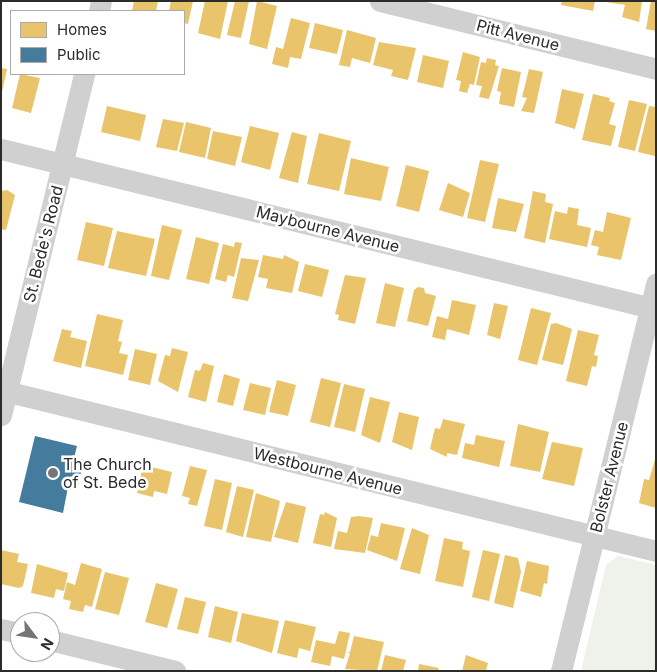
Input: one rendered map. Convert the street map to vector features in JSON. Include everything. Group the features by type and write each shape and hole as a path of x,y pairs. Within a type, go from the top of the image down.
{"street":[{"name":"Pitt Avenue","path":"380,1 656,69"},
{"name":"St. Bede's Road","path":"1,414 4,391 63,164 84,75"},
{"name":"Maybourne Avenue","path":"1,149 653,309"},
{"name":"Bolster Avenue","path":"561,671 653,309 656,283"},
{"name":"Westbourne Avenue","path":"4,391 656,551"},
{"path":"60,642 175,671"}],"shaded area":[{"path":"618,556 656,565 656,671 581,671 606,565"}],"building: Homes":[{"path":"134,1 158,1 156,10 132,10"},
{"path":"171,1 193,1 188,24 185,23 185,10 169,10"},
{"path":"205,1 228,1 220,39 198,33"},
{"path":"235,1 249,1 241,38 227,35"},
{"path":"257,1 277,6 267,49 249,44"},
{"path":"562,1 595,1 593,11 561,5"},
{"path":"642,1 639,22 622,17 625,5 606,2"},
{"path":"651,1 656,1 656,31 646,29"},
{"path":"291,18 310,23 301,59 290,57 288,68 272,64 276,47 283,49"},
{"path":"315,23 343,30 337,54 309,48"},
{"path":"347,30 376,38 370,63 352,58 350,67 339,65"},
{"path":"379,42 416,48 408,80 391,76 393,70 373,65"},
{"path":"463,52 480,57 474,85 470,84 467,93 459,91 461,81 456,80"},
{"path":"423,55 449,61 443,88 417,82"},
{"path":"487,58 496,60 495,65 499,66 489,99 479,97 482,86 476,85 481,62 486,63"},
{"path":"1,68 7,69 2,92 1,92"},
{"path":"502,68 521,72 514,107 499,104 501,92 497,91"},
{"path":"529,69 543,72 534,113 521,111 527,98 522,97"},
{"path":"20,75 40,78 31,113 12,108"},
{"path":"562,89 584,94 575,129 555,123"},
{"path":"593,94 610,98 609,101 615,103 609,124 616,126 611,146 582,140"},
{"path":"629,100 647,104 635,151 618,147"},
{"path":"107,106 146,115 140,141 101,132"},
{"path":"649,106 656,107 655,156 638,152"},
{"path":"163,119 184,123 177,151 156,147"},
{"path":"186,122 211,128 205,158 179,152"},
{"path":"250,126 279,133 270,170 241,162"},
{"path":"213,131 242,137 235,166 207,159"},
{"path":"292,132 307,136 298,183 279,178"},
{"path":"319,133 351,141 339,191 307,184"},
{"path":"351,158 389,167 381,201 344,194"},
{"path":"480,160 499,164 485,222 467,218"},
{"path":"406,165 429,171 419,212 396,206"},
{"path":"448,183 470,193 463,217 439,210"},
{"path":"7,190 15,195 6,230 1,229 1,191"},
{"path":"533,191 546,194 545,202 553,204 545,243 524,238"},
{"path":"498,198 524,204 516,232 492,228"},
{"path":"568,207 579,209 577,225 591,228 587,247 549,239 555,211 567,214"},
{"path":"607,212 631,218 621,260 597,255 599,247 591,245 595,230 603,232"},
{"path":"86,222 113,228 104,266 77,260"},
{"path":"162,225 182,230 169,280 151,276"},
{"path":"117,231 155,239 146,276 108,268"},
{"path":"196,237 219,243 209,284 186,279"},
{"path":"235,242 242,243 234,277 228,275 226,282 215,279 223,244 234,247"},
{"path":"263,255 283,259 284,255 299,262 292,293 266,288 268,279 258,277"},
{"path":"241,258 259,260 248,301 232,298"},
{"path":"305,264 329,270 322,297 298,291"},
{"path":"345,275 366,278 355,324 338,320 339,315 335,314"},
{"path":"385,283 404,288 395,327 376,323"},
{"path":"418,287 424,288 425,293 436,296 428,326 407,321 414,290"},
{"path":"452,300 476,305 469,335 447,329 445,340 432,337 437,316 448,319"},
{"path":"494,303 508,306 500,339 487,335"},
{"path":"531,308 551,313 537,365 518,360"},
{"path":"97,314 123,320 118,341 122,342 119,353 128,355 123,375 85,366"},
{"path":"556,323 572,329 563,365 542,360 551,324"},
{"path":"62,329 72,331 70,337 87,341 81,368 53,361"},
{"path":"578,330 599,335 594,355 598,356 596,367 592,366 587,386 566,381"},
{"path":"172,348 188,352 178,392 158,381 165,355 170,356"},
{"path":"135,349 157,354 150,385 128,380"},
{"path":"203,363 214,366 206,402 188,397 195,370 200,371"},
{"path":"224,374 240,379 233,406 217,402"},
{"path":"321,378 341,383 330,427 310,422"},
{"path":"277,380 296,385 288,416 269,412"},
{"path":"250,383 271,388 265,415 243,410"},
{"path":"344,384 365,389 355,432 334,427"},
{"path":"370,397 390,402 380,443 361,435"},
{"path":"399,412 419,417 412,450 392,442"},
{"path":"443,419 465,424 457,455 447,453 447,457 430,449 435,428 440,429"},
{"path":"518,424 549,432 540,472 510,466"},
{"path":"476,435 505,441 499,467 462,458 465,443 474,445"},
{"path":"552,442 583,448 574,486 542,479"},
{"path":"656,456 656,508 639,503 644,479 649,480"},
{"path":"143,465 172,472 167,494 154,491 153,497 137,493"},
{"path":"190,466 207,470 197,506 188,504 190,498 182,496"},
{"path":"215,479 232,483 222,530 204,526"},
{"path":"237,486 254,490 243,537 226,532"},
{"path":"256,493 280,501 271,542 246,537"},
{"path":"286,502 306,507 298,543 274,537"},
{"path":"325,512 337,518 331,547 313,543 320,514 324,515"},
{"path":"351,517 373,518 365,553 334,549 338,531 347,533"},
{"path":"381,523 405,528 397,561 367,550 371,535 378,537"},
{"path":"412,528 429,535 420,574 400,569"},
{"path":"444,538 463,542 462,549 470,551 463,587 435,581"},
{"path":"1,550 19,554 17,562 28,564 23,586 19,588 1,584"},
{"path":"483,550 500,554 489,601 472,597"},
{"path":"505,555 518,558 521,572 513,608 494,603"},
{"path":"527,561 549,566 547,584 544,583 541,597 520,591"},
{"path":"81,563 102,569 92,607 85,605 83,612 69,609 71,601 63,599 67,582 75,585"},
{"path":"37,564 68,573 64,591 56,589 54,598 31,593"},
{"path":"105,572 129,578 119,615 95,609"},
{"path":"156,583 178,589 167,628 145,622"},
{"path":"185,597 206,602 198,634 177,629"},
{"path":"215,606 238,612 231,643 208,637"},
{"path":"242,613 279,621 272,653 236,641"},
{"path":"285,620 316,627 310,651 299,648 297,658 277,653"},
{"path":"339,631 350,633 344,659 332,656 330,666 311,662 316,640 335,644"},
{"path":"354,636 384,642 377,671 345,669 350,653 346,652 350,652"},
{"path":"385,655 406,660 403,671 381,671"},
{"path":"466,655 488,663 486,671 462,671"},
{"path":"419,664 439,668 438,671 418,671"}],"building: Public":[{"name":"The Church of St. Bede","path":"35,436 77,446 74,458 84,460 77,489 68,487 63,513 19,502"}],"place":[{"name":"The Church of St. Bede","path":"53,473"}]}
